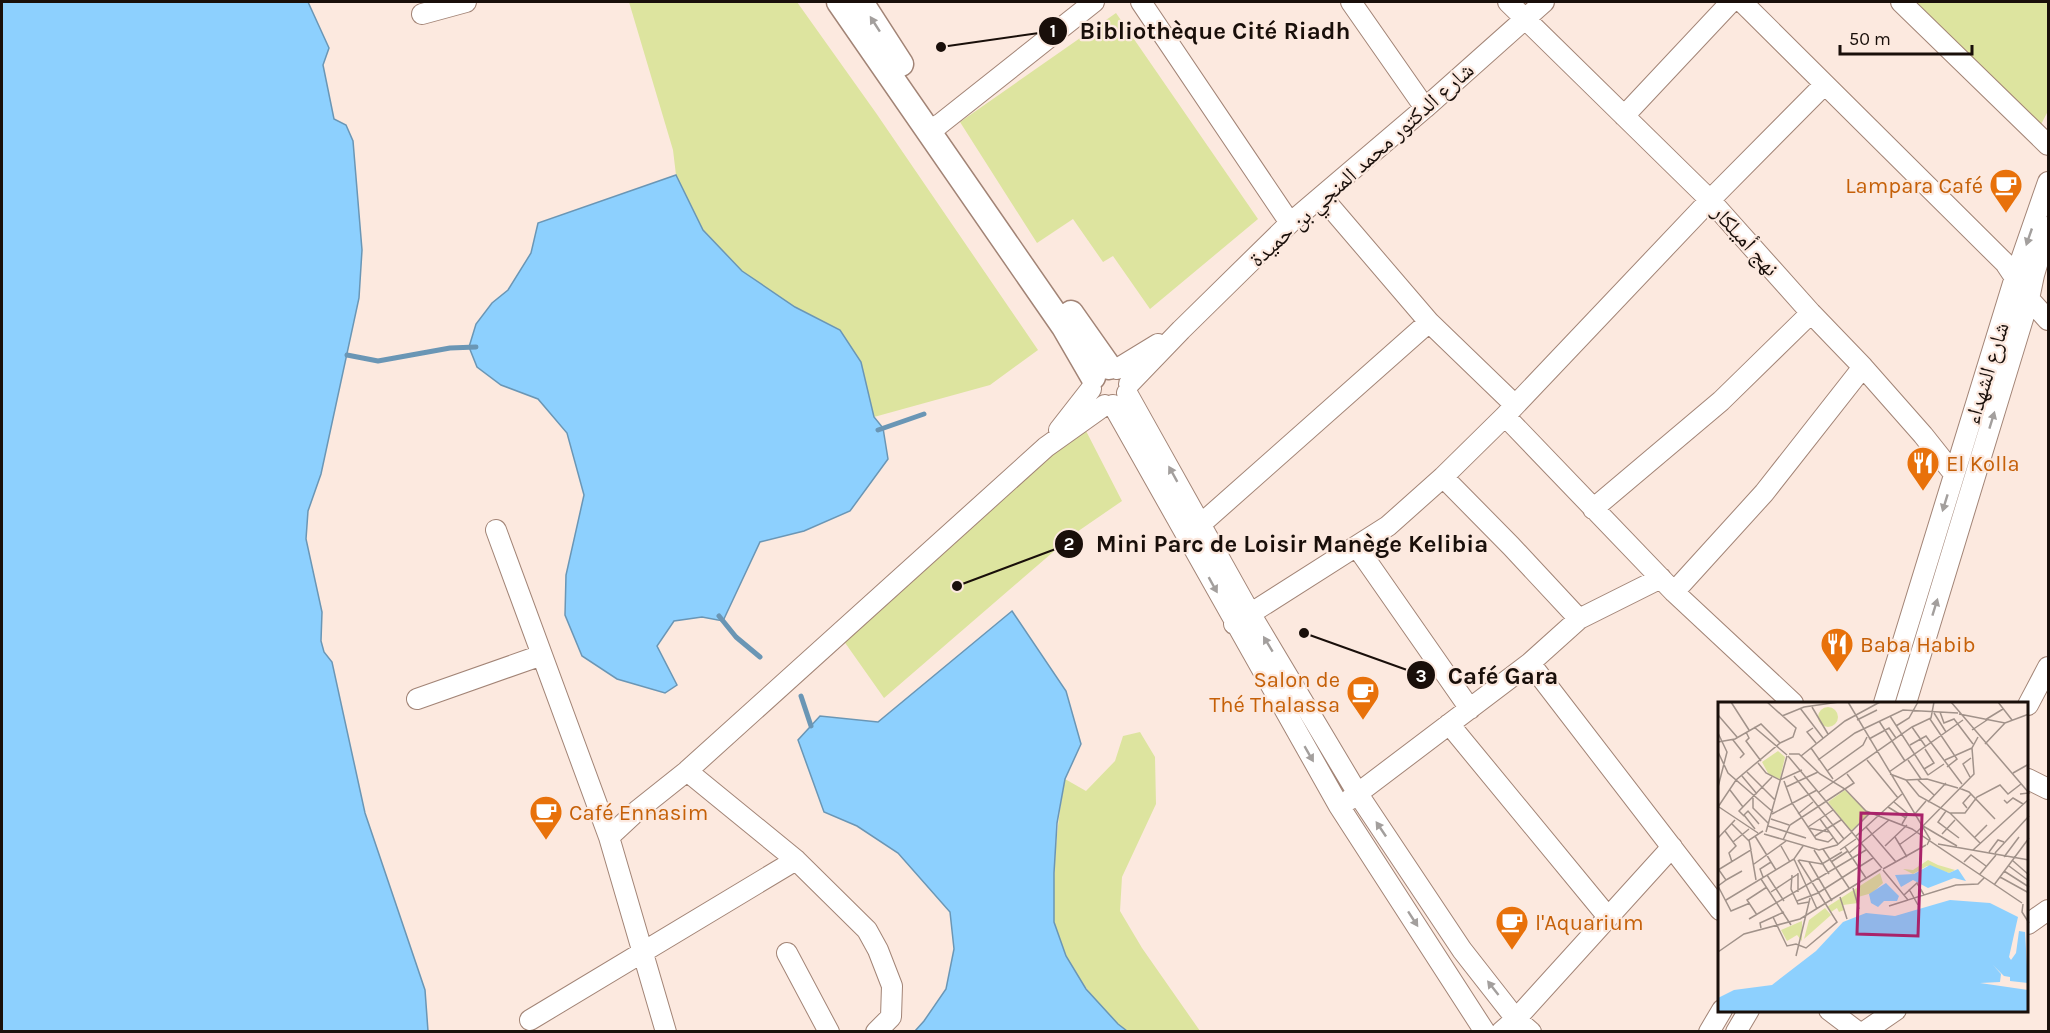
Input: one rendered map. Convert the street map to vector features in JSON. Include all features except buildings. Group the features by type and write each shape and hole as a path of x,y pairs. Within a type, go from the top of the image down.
{"main road":[{"path":"839,2 934,128 1111,386"},
{"path":"861,2 934,128"}],"street":[{"path":"422,14 466,2"},
{"path":"934,128 1094,2"},
{"path":"1141,2 1290,223"},
{"path":"1351,2 1425,108"},
{"name":"نهج أميلكار","path":"1508,2 1710,200 1811,313 1863,367 1954,474"},
{"name":"شارع الدكتور محمد المنجي بن حميدة","path":"1111,386 1180,330 1290,223 1425,108 1544,2"},
{"path":"1624,116 1731,2"},
{"path":"1742,2 2005,263 2029,299 2049,320"},
{"path":"1901,2 2049,145"},
{"path":"1242,619 1388,526 1443,477 1824,85"},
{"name":"شارع الشهداء","path":"1886,697 2015,277 2049,182"},
{"path":"1322,197 1429,322 1510,410 1593,509 1667,585 1791,702"},
{"name":"شارع الشهداء","path":"1907,702 2049,227"},
{"path":"1593,509 1721,401 1811,313"},
{"path":"1201,524 1429,322"},
{"path":"1339,806 1530,663 1579,619 1667,585 1764,493 1863,367"},
{"path":"609,837 638,810 687,771 1111,386"},
{"path":"1111,386 1201,524 1242,619 1462,950 1516,1018 1532,1032"},
{"path":"1111,386 1242,619 1339,806 1485,1032"},
{"path":"1443,477 1579,619"},
{"path":"496,530 609,837 666,1032"},
{"path":"1357,547 1470,709"},
{"path":"417,699 542,655"},
{"path":"1530,663 1718,906"},
{"path":"2029,703 2049,667"},
{"path":"1886,697 1907,702"},
{"path":"1449,724 1608,917"},
{"path":"687,771 796,860 867,930 878,950 892,986 891,1017 876,1032"},
{"path":"2029,779 2049,789"},
{"path":"1501,1032 1672,847"},
{"path":"530,1020 796,860"},
{"path":"2029,923 2049,910"},
{"path":"787,953 829,1032"},
{"path":"1709,1032 1721,1012"},
{"path":"1736,1032 1748,1012"},
{"path":"1830,1012 1858,1032"},
{"path":"1864,1032 1894,1012"}],"green space":[{"path":"629,2 797,2 1038,350 990,385 874,417 861,362 840,330 795,307 742,271 703,230 676,175 673,150"},
{"path":"1903,2 2048,2 2048,111 2036,134"},
{"path":"1116,13 1258,219 1150,309 1113,256 1103,262 1073,219 1037,243 960,122"},
{"path":"1084,427 1122,501 1074,534 884,698 841,637"},
{"path":"1140,732 1155,757 1156,804 1122,877 1120,911 1142,948 1200,1031 1127,1031 1104,1010 1082,982 1064,951 1054,922 1058,822 1065,779 1086,791 1115,761 1123,736"}],"water":[{"path":"2,2 308,2 329,48 323,65 334,119 346,125 353,141 362,250 359,298 321,474 308,511 306,539 322,612 321,641 324,652 332,662 365,813 425,990 428,1031 2,1031"},
{"path":"676,175 703,230 742,271 795,307 840,330 861,362 874,417 883,428 888,459 850,511 804,531 760,542 723,621 702,617 674,621 657,646 677,685 665,693 617,679 582,656 565,615 566,575 584,495 567,433 538,399 501,385 477,367 469,347 476,324 492,303 508,290 531,253 538,223"},
{"path":"1012,611 1066,691 1081,744 1065,779 1057,823 1054,922 1066,956 1086,989 1127,1031 915,1031 946,989 954,949 950,912 898,853 857,826 824,812 798,740 820,716 878,722"}],"waterway":[{"path":"347,355 378,361 450,348 476,347"},
{"path":"878,430 924,414"},
{"path":"719,616 736,637 760,657"},
{"path":"801,696 811,726"}],"place":[{"name":"Bibliothèque Cité Riadh","path":"941,47"},
{"name":"Lampara Café","path":"2006,214"},
{"name":"El Kolla","path":"1923,492"},
{"name":"Mini Parc de Loisir Manège Kelibia","path":"957,586"},
{"name":"Café Gara","path":"1304,633"},
{"name":"Baba Habib","path":"1837,673"},
{"name":"Salon de Thé Thalassa","path":"1363,721"},
{"name":"Café Ennasim","path":"546,841"},
{"name":"l'Aquarium","path":"1512,951"}]}
